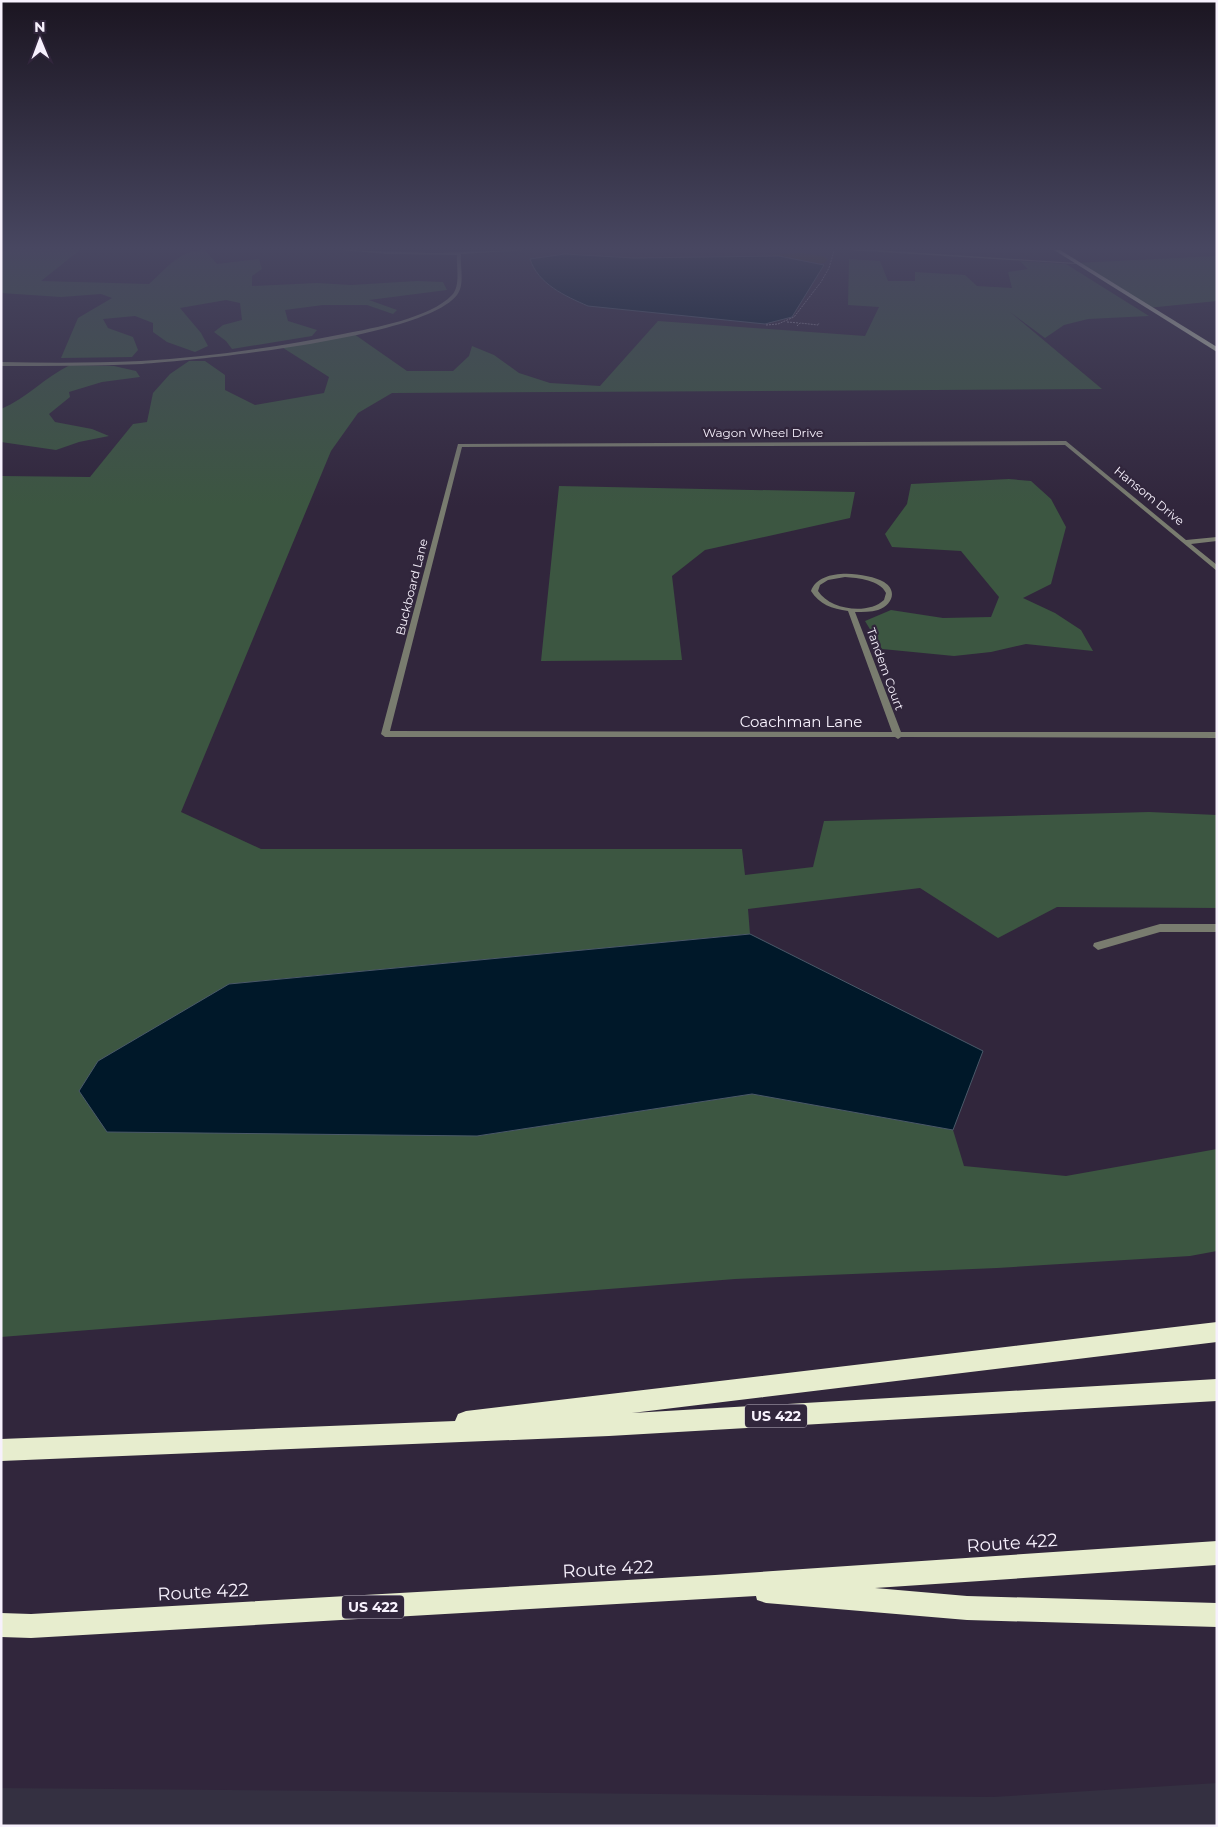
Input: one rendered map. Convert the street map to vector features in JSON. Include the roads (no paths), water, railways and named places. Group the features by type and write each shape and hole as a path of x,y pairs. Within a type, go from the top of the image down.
{"highway":[{"path":"336,1438 1217,1332"},
{"name":"US 422","path":"1,1450 336,1438 973,1406 1217,1390"},
{"name":"Route 422","path":"1,1626 41,1626 715,1587 1217,1553"},
{"path":"715,1587 967,1608 1217,1615"}],"main road":[{"path":"1193,335 1217,350"}],"street":[{"path":"1,364 111,364 170,360 256,350 338,335"},
{"name":"Wagon Wheel Drive","path":"460,445 1066,443"},
{"name":"Hansom Drive","path":"1066,443 1217,569"},
{"name":"Buckboard Lane","path":"385,734 460,445"},
{"path":"1186,542 1217,539"},
{"name":"Tandem Court","path":"857,575 878,582 886,587 889,593 889,600 884,605 875,609 851,611 839,609 820,600 815,594 814,588 817,583 834,576 857,575"},
{"name":"Tandem Court","path":"851,611 898,736"},
{"name":"Coachman Lane","path":"385,734 1217,735"},
{"path":"1098,946 1160,928 1217,928"}],"water":[{"path":"750,934 983,1051 953,1130 752,1094 477,1136 107,1132 79,1091 98,1061 229,984"}]}
